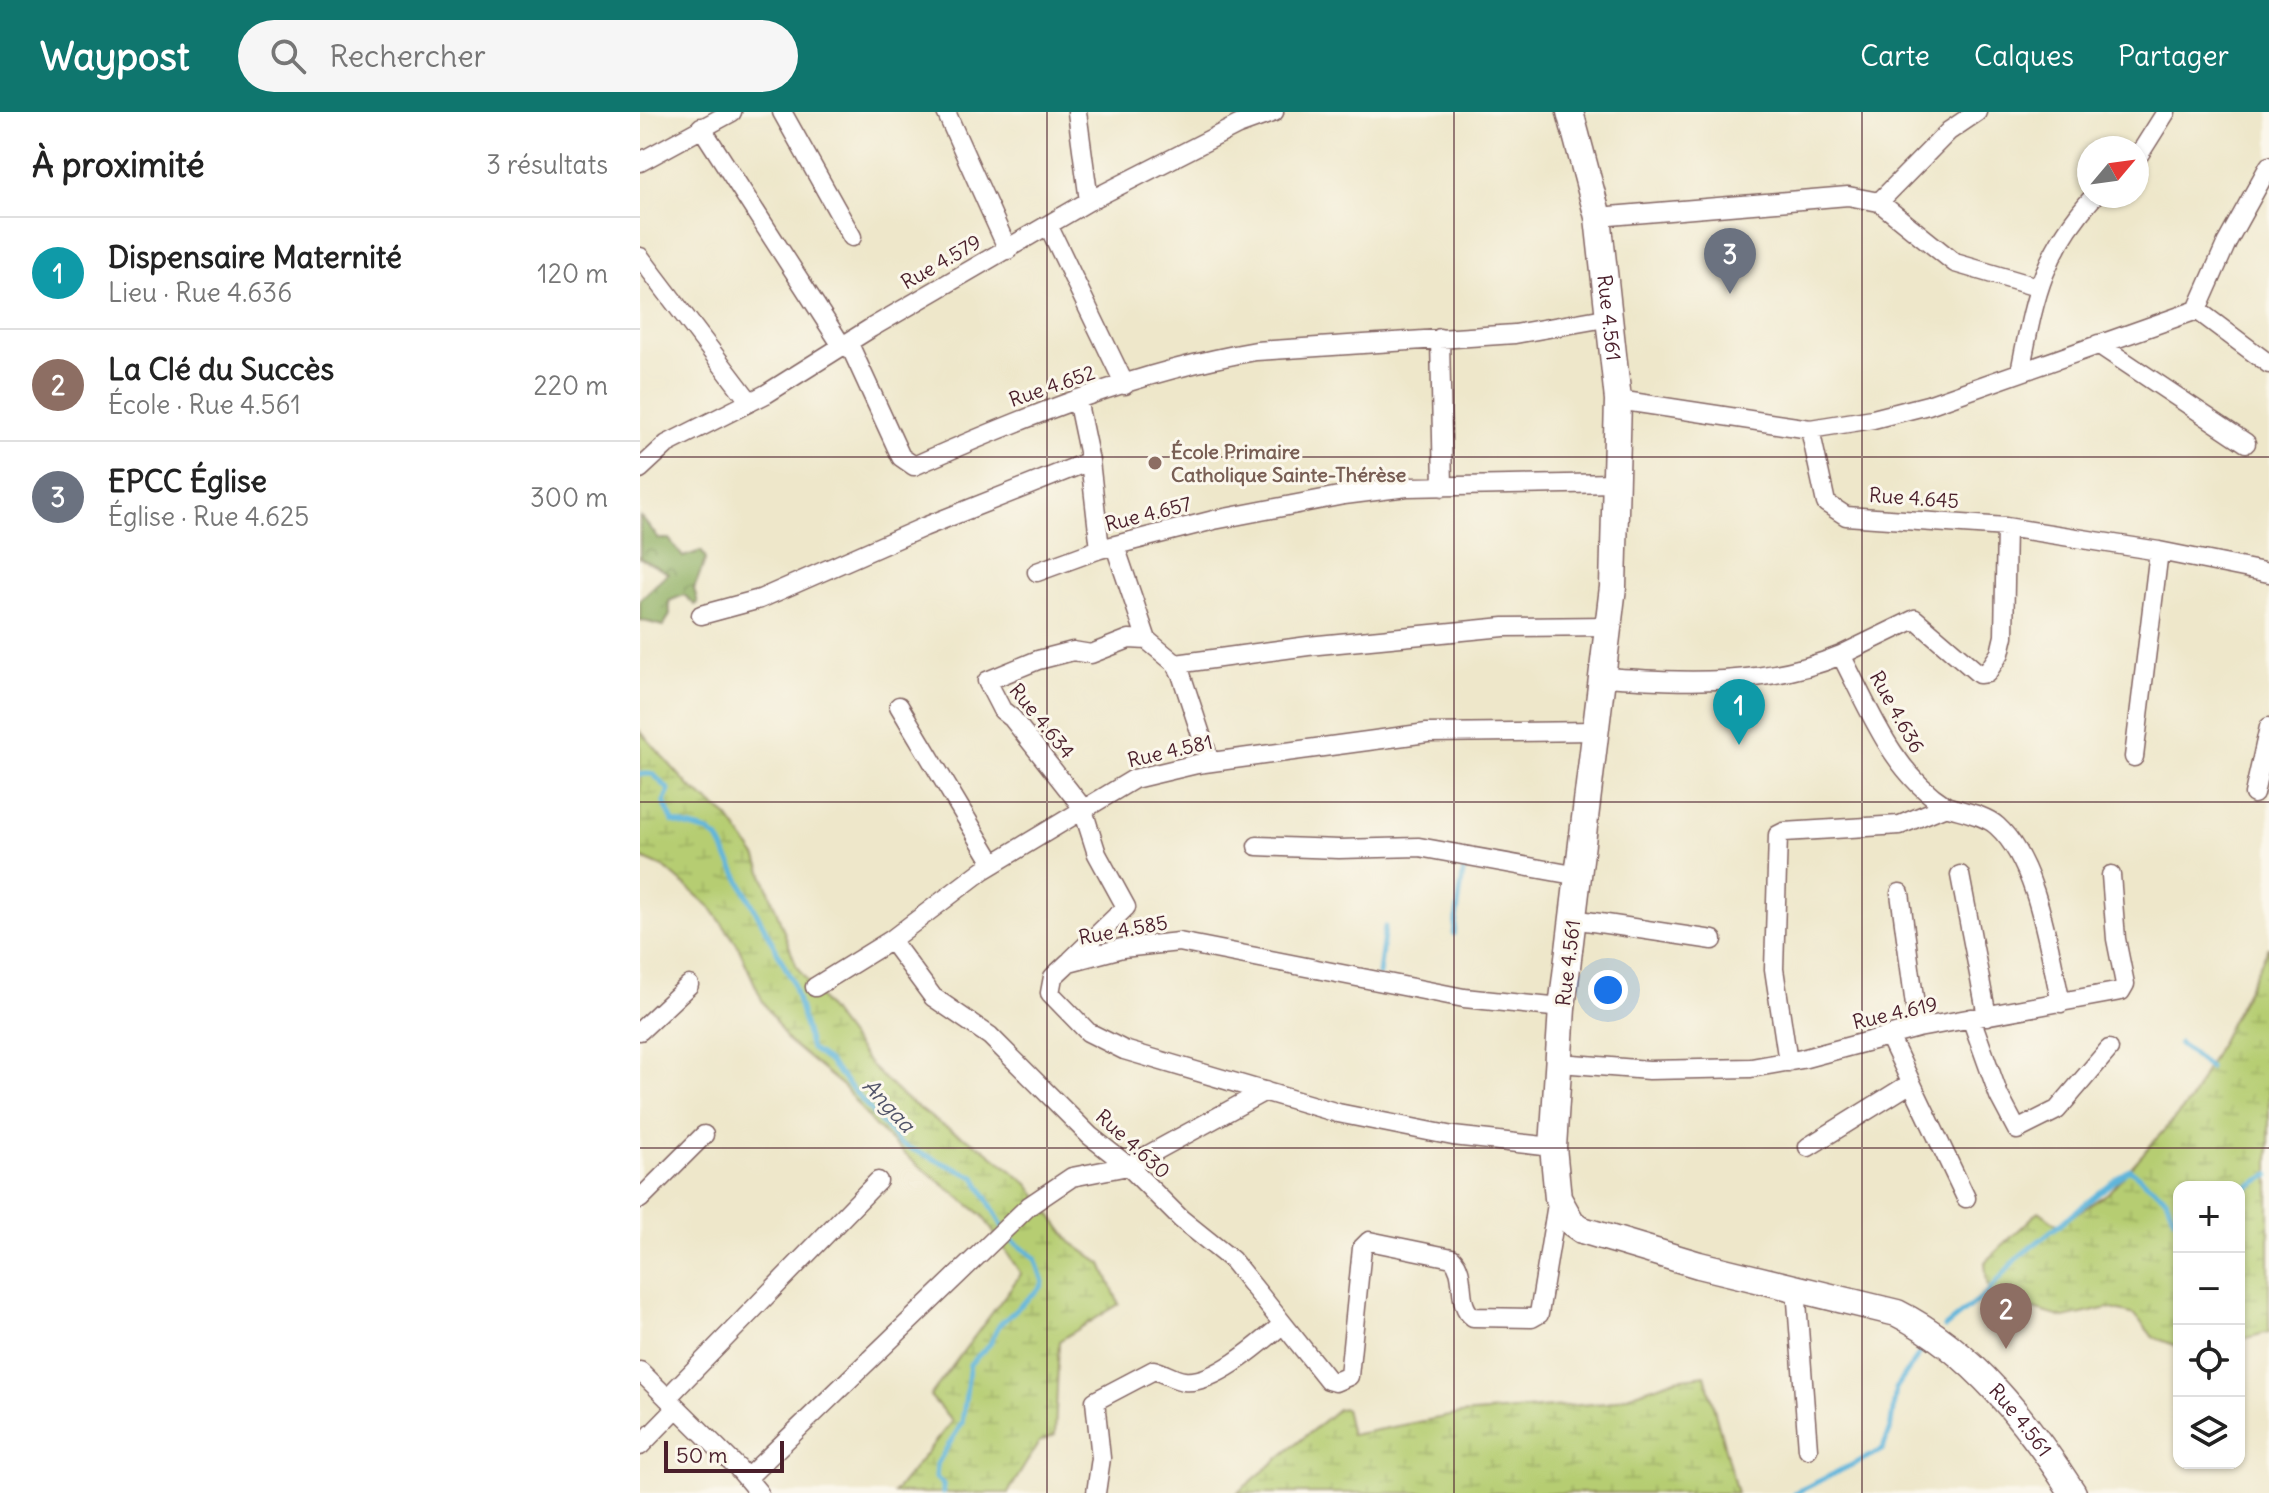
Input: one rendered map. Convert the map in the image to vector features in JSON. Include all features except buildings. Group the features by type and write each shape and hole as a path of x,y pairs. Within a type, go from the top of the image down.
{"main road":[{"name":"Rue 4.561","path":"1570,112 1598,217 1618,400 1609,626 1562,1008 1553,1147 1558,1198 1572,1223 1582,1230 1699,1265 1897,1313 1920,1324 1959,1354 2009,1405 2045,1449 2073,1493"}],"street":[{"path":"640,162 732,112"},
{"path":"782,112 852,237"},
{"path":"946,112 1008,250"},
{"path":"1077,112 1089,201"},
{"name":"Rue 4.579","path":"640,469 667,444 750,402 1089,201 1237,118 1274,112"},
{"path":"1879,202 1955,125 1977,112"},
{"path":"2149,139 2166,112"},
{"name":"Rue 4.652","path":"701,127 769,238 842,346 850,346 901,457 914,466 1077,399 1216,358 1256,351 1515,334 1611,317"},
{"path":"1618,400 1810,429 1900,413 2197,310 2227,242 2263,190 2269,166"},
{"path":"1598,217 1848,196 1879,202 1955,263 2037,287"},
{"path":"2020,372 2037,287 2049,258 2085,208"},
{"path":"1048,225 1125,385"},
{"path":"640,257 750,402"},
{"path":"2197,310 2269,364"},
{"path":"1440,338 1443,487"},
{"path":"2098,344 2246,443"},
{"name":"Rue 4.657","path":"1077,399 1107,547 1282,505 1407,487 1616,483"},
{"name":"Rue 4.645","path":"1810,429 1826,503 1846,516 2006,527 2159,551 2269,573"},
{"path":"701,615 760,599 924,527 1090,461"},
{"path":"1604,677 1752,679 1800,671 1915,619 1979,674 1987,673 2000,653 2004,636 2006,527"},
{"path":"1037,572 1107,547 1147,640 1176,664 1210,762"},
{"path":"2134,757 2159,551"},
{"path":"1176,664 1308,646 1504,627 1609,626"},
{"name":"Rue 4.634","path":"1069,962 1126,907 1097,854 1082,807 1002,710 987,688 987,681 1038,660 1073,651 1091,654 1129,639 1147,640"},
{"name":"Rue 4.636","path":"1841,655 1895,758 1913,782 1946,806 1995,824 2019,856 2036,899 2061,1003"},
{"path":"899,706 993,863"},
{"path":"2254,794 2269,727"},
{"name":"Rue 4.581","path":"815,987 891,940 993,863 1082,807 1134,779 1210,762 1427,733 1595,731"},
{"path":"1788,1062 1774,969 1778,835 1784,832 1900,825 1946,806"},
{"path":"1257,846 1339,849 1419,847 1579,876"},
{"path":"1960,875 1979,1017 1999,1096 2017,1130 2057,1110 2109,1049"},
{"name":"Rue 4.619","path":"1560,1063 1649,1070 1751,1068 1788,1062 1918,1028 2125,989 2111,875"},
{"path":"1900,893 1918,1028"},
{"path":"1573,919 1713,940"},
{"name":"Rue 4.630","path":"891,940 933,997 990,1036 1090,1136 1128,1166 1181,1219 1243,1272 1328,1380 1342,1381 1349,1376 1362,1248 1369,1241 1452,1258 1460,1267 1465,1308 1473,1317 1532,1318 1539,1314 1558,1198"},
{"name":"Rue 4.585","path":"1553,1147 1453,1136 1338,1113 1124,1050 1088,1032 1050,993 1053,977 1069,962 1122,948 1179,942 1464,998 1562,1008"},
{"path":"640,1031 689,985"},
{"path":"1889,1036 1966,1198"},
{"path":"1808,1147 1911,1083"},
{"path":"747,1478 1029,1206 1072,1177 1128,1166 1265,1091"},
{"path":"640,1199 704,1135"},
{"path":"640,1446 672,1403 878,1181"},
{"path":"1796,1288 1808,1449"},
{"path":"1096,1493 1101,1458 1095,1401 1154,1370 1186,1382 1214,1372 1246,1354 1283,1324"},
{"path":"640,1371 759,1493"}],"green space":[{"path":"640,516 659,539 669,539 683,557 701,551 706,558 694,589 698,603 695,605 684,595 669,601 670,615 663,626 640,620 640,600 668,573 640,558"},
{"path":"640,731 689,786 728,817 757,858 797,967 872,1067 901,1095 939,1123 983,1148 1028,1184 1071,1242 1102,1264 1119,1304 1059,1341 1055,1435 1039,1442 1008,1493 894,1493 952,1421 930,1396 1021,1274 982,1215 909,1158 873,1124 844,1087 788,1041 762,1000 737,944 710,907 665,868 640,857"},
{"path":"2269,947 2269,1332 2245,1338 2245,1181 2173,1181 2173,1345 2153,1337 2135,1315 2108,1308 2064,1318 2023,1306 2009,1312 2001,1307 1989,1292 1985,1262 2039,1211 2058,1225 2108,1193 2191,1100"},
{"path":"1705,1375 1737,1493 1237,1493 1338,1409 1345,1408 1351,1435 1460,1414 1607,1403 1676,1379"}],"waterway":[{"name":"Angaa","path":"640,774 653,774 669,790 664,802 673,822 709,832 718,839 792,980 811,1049 828,1061 900,1144 975,1177 1009,1238 1035,1258 1043,1282 1041,1287 999,1325 990,1344 970,1364 962,1423 937,1464 936,1478 943,1484 943,1493"},
{"path":"1454,934 1465,860"},
{"path":"1379,974 1385,927"},
{"path":"2179,1043 2209,1068"},
{"path":"1945,1327 1987,1293 2016,1259 2129,1169 2166,1198 2173,1216"},
{"path":"2245,1189 2269,1175"},
{"path":"1795,1493 1882,1450 1890,1431 1896,1388 1925,1346"}],"place":[{"name":"EPCC Église","path":"1730,294"},
{"name":"École Primaire Catholique Sainte-Thérèse","path":"1155,463"},
{"name":"Dispensaire Maternité","path":"1739,745"},
{"name":"La Clé du Succès","path":"2006,1349"}]}
